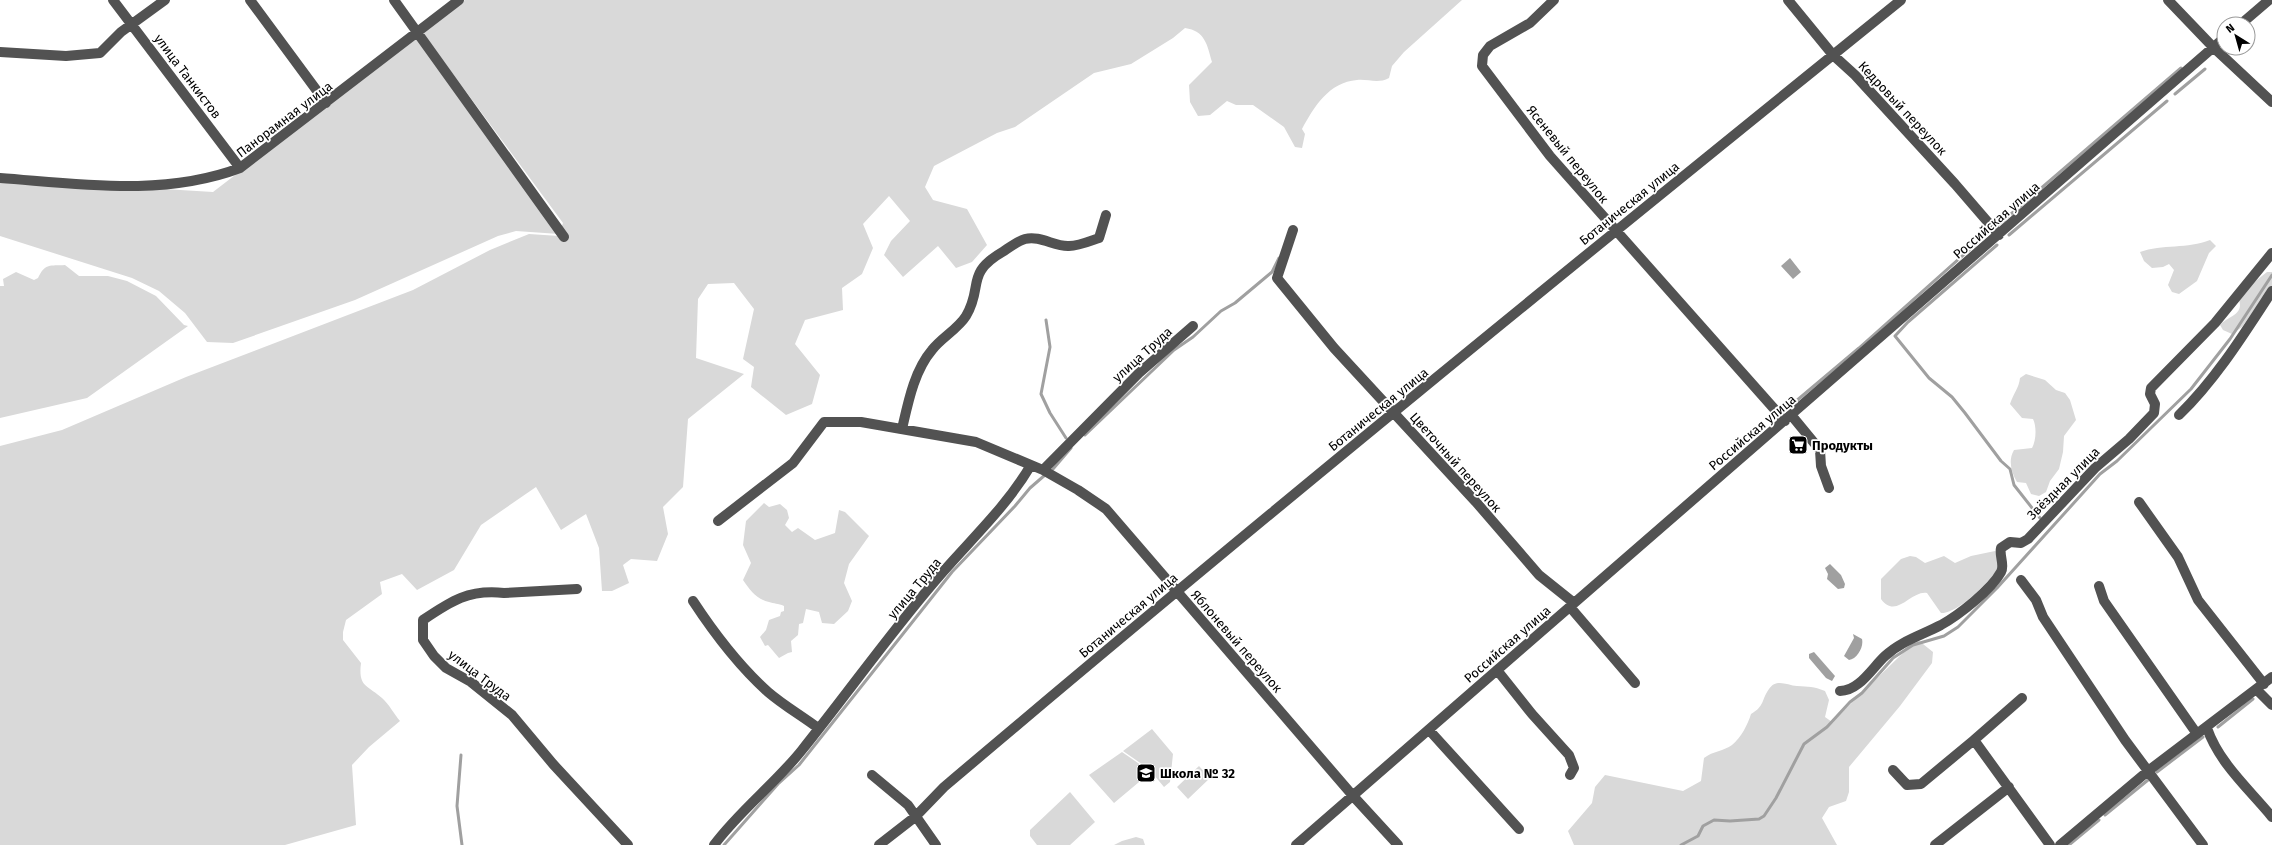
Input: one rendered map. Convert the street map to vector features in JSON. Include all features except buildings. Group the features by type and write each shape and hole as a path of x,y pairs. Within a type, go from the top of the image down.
{"street":[{"name":"улица Танкистов","path":"113,0 240,168"},
{"path":"0,52 66,56 91,55 100,53 110,41 165,0"},
{"path":"250,0 326,103"},
{"path":"394,0 564,237"},
{"name":"Панорамная улица","path":"0,178 104,187 173,185 202,181 240,168 459,0"},
{"name":"Ясеневый переулок","path":"1554,0 1530,23 1490,46 1483,55 1482,66 1550,156 1615,231 1788,419 1820,450 1821,466 1829,488"},
{"name":"Кедровый переулок","path":"1788,0 1833,55 1855,75 1908,132 1999,235"},
{"name":"Ботаническая улица","path":"879,845 915,817 944,788 1176,591 1615,231 1901,0"},
{"path":"2168,0 2213,47 2272,102"},
{"path":"2250,16 2269,0"},
{"name":"Российская улица","path":"1296,845 1354,797 1497,670 1788,419 2216,45"},
{"path":"902,429 909,397 924,361 931,350 965,318 971,306 974,285 980,270 989,260 1024,239 1035,238 1069,246 1099,238 1106,215"},
{"name":"Цветочный переулок","path":"1293,230 1277,278 1334,348 1476,502 1539,575 1572,605 1635,682"},
{"name":"Звёздная улица","path":"1840,691 1853,688 1886,655 1904,642 1951,619 1981,594 2003,568 2002,548 2010,542 2021,543 2028,538 2095,468 2129,439 2154,413 2155,404 2150,394 2151,388 2215,323 2272,253"},
{"path":"2179,415 2193,401 2235,347 2272,292"},
{"name":"улица Труда","path":"1043,470 1139,373 1193,326"},
{"name":"Яблоневый переулок","path":"718,520 793,463 824,422 861,422 976,442 1043,470 1078,490 1106,509 1354,797 1398,845"},
{"name":"улица Труда","path":"714,845 746,806 773,782 802,750 934,582 1020,485 1031,465"},
{"path":"2139,502 2178,556 2198,600 2272,705"},
{"path":"2021,580 2036,600 2043,617 2148,772 2203,845"},
{"path":"2099,586 2104,601 2196,734"},
{"name":"улица Труда","path":"577,589 504,593 493,592 452,600 423,620 423,640 434,656 446,668 472,682 512,715 553,764 628,845"},
{"path":"693,601 712,628 752,677 769,693 818,728"},
{"path":"1497,670 1532,714 1569,755 1574,768 1570,775"},
{"path":"2060,845 2148,772 2272,677"},
{"path":"1893,770 1907,785 1921,784 2022,698"},
{"path":"2207,728 2212,743 2272,817"},
{"path":"1429,730 1519,829"},
{"path":"1974,740 2050,845"},
{"path":"872,775 908,805 936,845"},
{"path":"1936,845 2009,787"}],"shaded area":[{"path":"465,0 1462,0 1404,52 1392,66 1389,78 1381,81 1357,80 1347,82 1338,85 1330,91 1317,104 1302,129 1305,134 1302,148 1295,147 1284,127 1253,105 1236,105 1227,101 1210,115 1198,116 1190,102 1189,85 1212,62 1207,44 1201,35 1185,28 1173,38 1131,64 1094,73 1015,127 997,133 934,166 925,187 933,200 967,209 987,245 972,262 956,268 938,246 903,277 884,255 891,241 910,221 889,196 863,224 873,248 862,274 842,288 843,310 805,320 795,344 820,375 812,404 786,415 751,387 754,367 743,359 754,309 734,283 708,284 698,299 696,358 744,374 688,419 683,487 663,507 668,534 657,561 631,559 623,565 629,583 612,591 602,591 599,548 586,514 561,530 536,487 481,525 454,570 417,590 402,574 380,582 382,594 346,620 343,640 361,663 360,671 362,681 368,688 385,700 400,721 369,747 352,765 356,825 285,845 0,845 0,446 62,430 186,377 413,290 490,250 529,234 559,236 559,234 516,231 498,236 355,300 233,343 207,342 185,313 159,291 132,278 0,236 0,179 213,192 417,36 560,231 563,223 422,32"},
{"path":"2210,240 2216,246 2209,253 2197,281 2179,294 2172,292 2168,285 2174,270 2169,264 2163,267 2152,268 2144,261 2140,252 2157,248 2193,245"},
{"path":"1790,258 1801,272 1793,279 1781,266"},
{"path":"65,265 79,276 108,276 127,281 156,296 184,325 188,326 87,398 0,418 0,286 4,286 3,279 16,272 34,280 38,278 43,270 48,266"},
{"path":"2267,272 2272,272 2272,286 2242,327 2232,334 2223,330 2220,325 2237,312 2240,305 2239,300 2248,287"},
{"path":"2026,374 2045,380 2056,390 2065,393 2070,400 2076,420 2064,436 2063,452 2059,469 2050,481 2046,492 2039,496 2031,494 2026,483 2017,482 2011,466 2011,458 2014,450 2032,448 2035,438 2035,426 2033,419 2022,418 2010,404 2020,378"},
{"path":"764,503 769,507 780,504 787,510 789,518 785,525 792,532 798,528 815,540 835,533 839,510 845,512 869,536 849,564 844,583 852,601 848,611 834,624 822,623 819,612 806,609 803,623 799,624 798,635 791,641 792,652 779,658 768,645 765,646 760,637 766,630 769,620 780,616 781,612 784,611 784,606 760,599 751,591 743,580 751,563 743,545 746,521"},
{"path":"1995,551 2004,557 1995,573 1977,592 1948,612 1941,613 1927,593 1921,593 1898,606 1887,605 1881,599 1881,579 1901,559 1910,556 1916,557 1925,563 1944,556 1955,563 1971,556"},
{"path":"1830,564 1841,575 1845,584 1844,588 1838,589 1827,579 1828,574 1825,568"},
{"path":"1853,634 1862,639 1862,646 1857,655 1849,660 1844,656 1854,638"},
{"path":"1918,640 1933,652 1932,663 1900,706 1849,767 1849,792 1846,801 1829,807 1822,818 1837,845 1574,845 1568,831 1592,803 1595,787 1605,775 1683,791 1701,781 1704,758 1729,747 1738,739 1751,714 1759,708 1767,693 1775,684 1782,683 1814,687 1825,691 1829,700 1825,717 1832,722 1904,652 1906,645"},
{"path":"1814,652 1835,676 1832,681 1826,678 1809,658 1809,654"},
{"path":"1152,729 1173,754 1170,782 1164,787 1149,769 1123,751"},
{"path":"1122,752 1151,772 1114,803 1089,775"},
{"path":"1199,766 1210,778 1188,799 1177,787"},
{"path":"1070,792 1095,822 1070,845 1037,845 1030,836 1030,830"},
{"path":"1136,837 1143,839 1145,845 1114,845 1122,841"}],"waterway":[{"path":"1997,226 2181,68"},
{"path":"2175,94 2205,69"},
{"path":"2009,235 2167,101"},
{"path":"1789,407 1859,348 1988,233"},
{"path":"1997,245 1908,322 1895,336 1929,378 1952,397 2001,461 2010,469 2014,485 2040,518"},
{"path":"1085,435 1174,350 1193,337 1221,311 1235,303 1272,272 1279,258"},
{"path":"1681,845 1698,836 1703,826 1714,820 1730,821 1759,819 1764,816 1776,798 1804,744 1827,727 1850,702 1862,693 1893,658 1913,645 1944,636 1958,627 1997,588 2100,474 2117,461 2191,389 2230,339 2272,275"},
{"path":"1046,320 1050,347 1041,394 1050,413 1066,438"},
{"path":"1053,469 1071,448"},
{"path":"724,845 778,784 799,765 952,572 1015,506 1030,488 1045,475"},
{"path":"2218,727 2253,699"},
{"path":"2157,772 2203,737"},
{"path":"461,755 457,806 462,845"},
{"path":"2105,815 2148,780"},
{"path":"2069,845 2099,820"}],"place":[{"name":"Продукты","path":"1798,445"},
{"name":"Школа № 32","path":"1146,773"}]}
